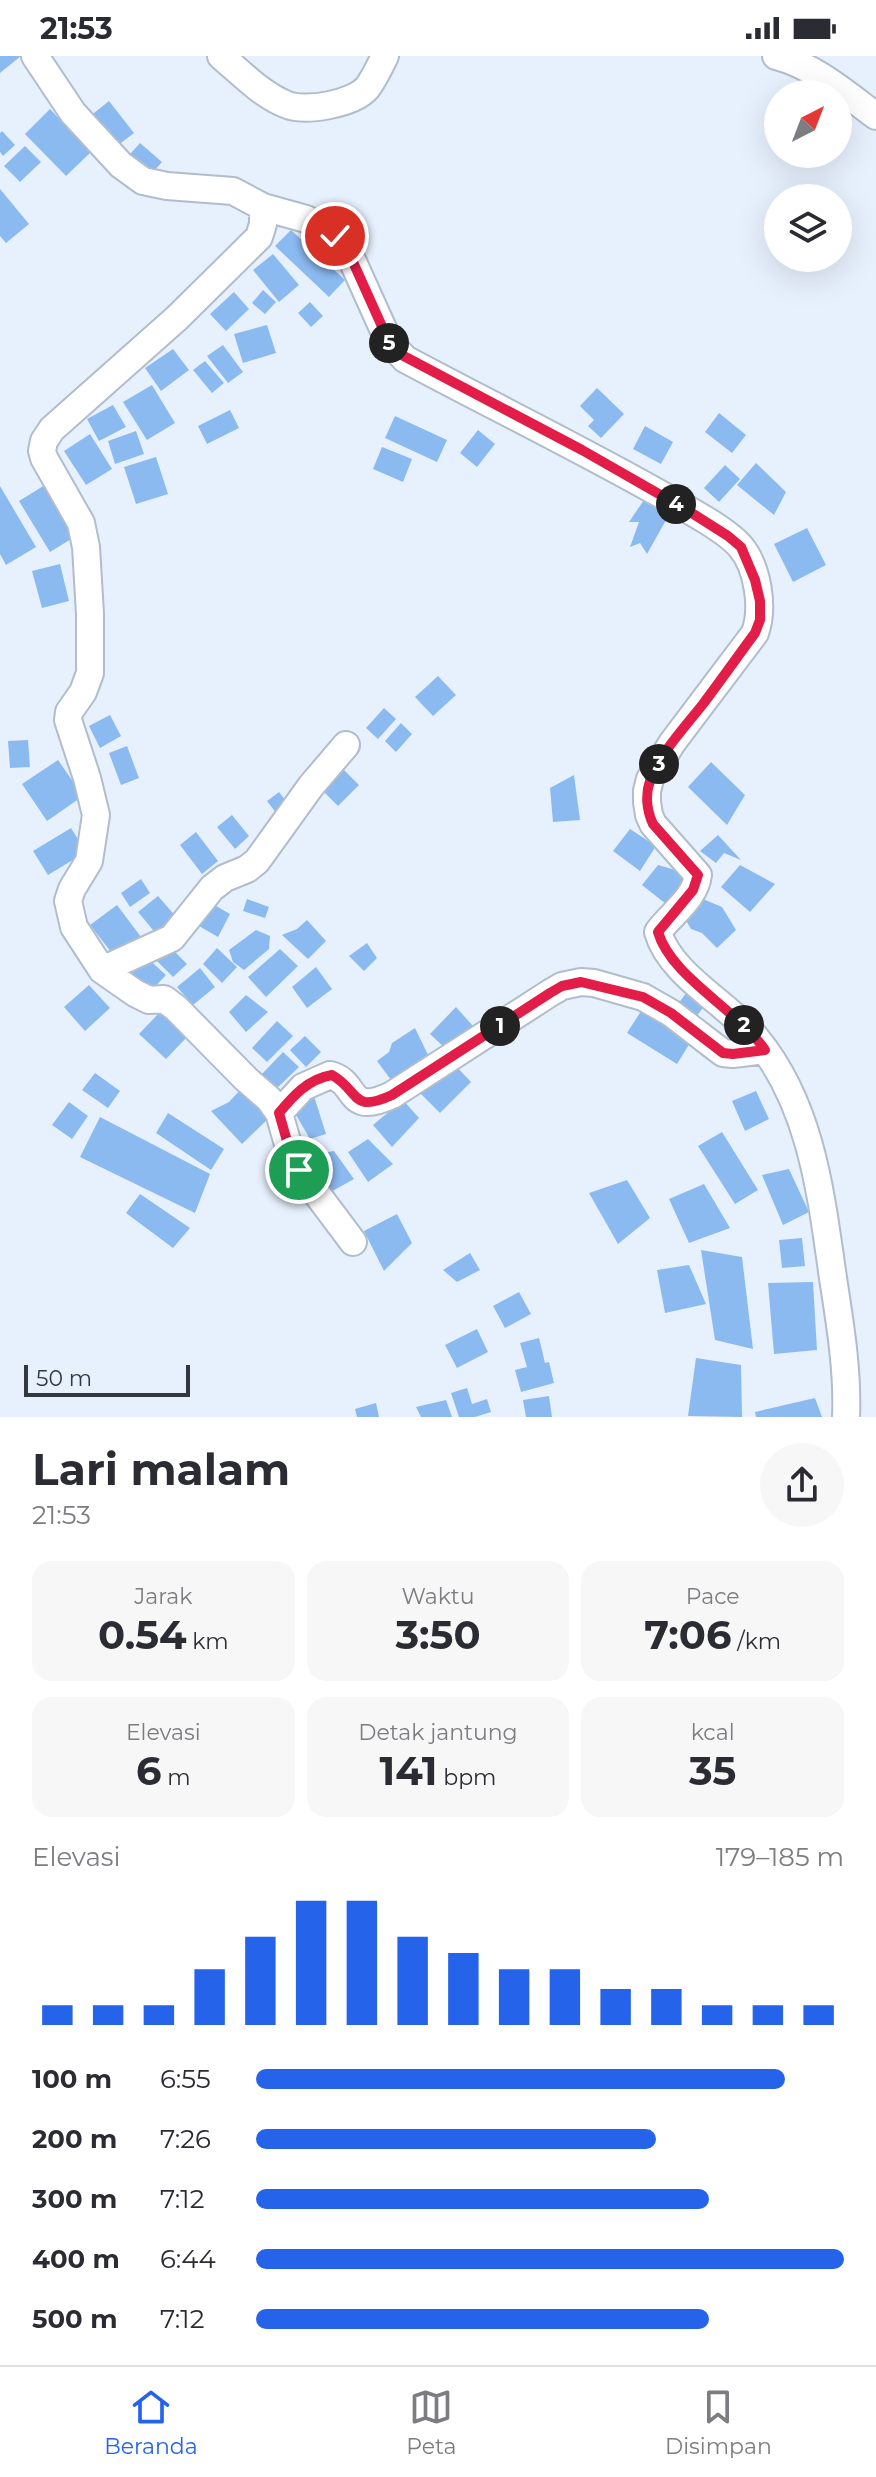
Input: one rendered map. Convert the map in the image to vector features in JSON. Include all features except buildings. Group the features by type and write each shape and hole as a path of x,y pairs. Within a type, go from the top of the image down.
{"street":[{"path":"35,56 73,113 121,165 143,181 233,191 263,207 306,219 335,236 353,262 389,342 405,359 582,450 687,510 741,547 760,601 760,620 755,633 672,743 650,779 647,791 653,824 698,875 693,890 658,932 665,949 686,973 736,1017 765,1050 801,1116 820,1189 846,1373 846,1417"},
{"path":"221,56 263,91 288,106 317,107 351,99 366,89 385,56"},
{"path":"776,56 792,61 824,80"},
{"path":"827,56 836,80"},
{"path":"852,98 876,116"},
{"path":"263,207 259,237 177,318 52,429 43,445 44,458 81,523 86,547 92,664 88,683 69,712 68,720 96,815 89,861 68,901 74,927 102,970 135,993 149,1000 164,999 176,1008 269,1099 279,1113 291,1155 299,1170 353,1242"},
{"path":"102,970 172,938 212,888 257,861 295,806 346,745"},
{"path":"279,1113 303,1087 330,1075 337,1077 356,1099 376,1103 550,993 562,986 581,982 643,997 655,1003 723,1053 765,1050"}],"route":[{"path":"299,1170 291,1155 279,1113 303,1087 332,1075 356,1099 376,1103 562,986 594,983 643,997 671,1013 723,1053 765,1050 736,1017 686,973 661,941 658,932 693,890 698,875 653,824 647,802 650,779 672,743 755,633 760,620 755,580 741,547 687,510 582,450 405,359 389,342 353,262 335,236"}]}
